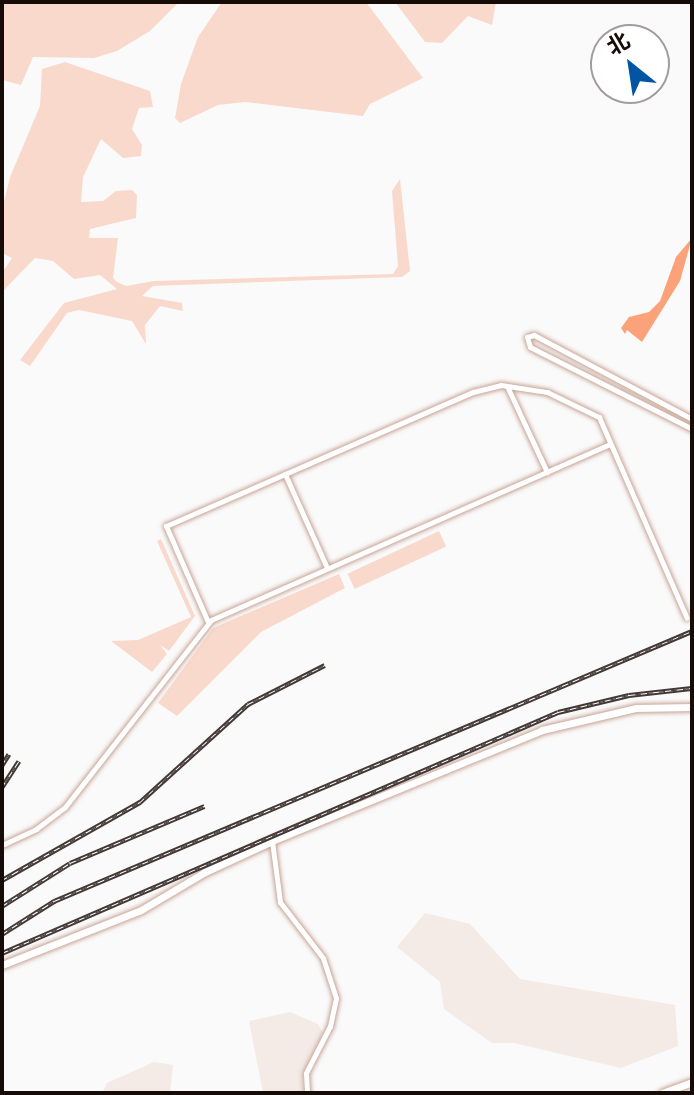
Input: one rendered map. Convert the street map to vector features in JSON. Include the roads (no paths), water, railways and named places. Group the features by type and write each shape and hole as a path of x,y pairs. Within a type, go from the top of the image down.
{"street":[{"path":"692,419 534,335 527,337 530,347 692,429"},
{"path":"507,385 547,472"},
{"path":"208,622 166,526 473,392 507,385 547,392 599,417 687,618"},
{"path":"2,845 36,829 65,807 208,622 610,444"},
{"path":"285,474 327,568"},
{"path":"2,965 141,910 205,872 272,841 560,724 636,708 692,707"},
{"path":"272,841 280,902 323,958 336,998 330,1026 306,1073 307,1093"},
{"path":"662,1093 692,1082"}],"railway":[{"path":"2,934 54,901 692,631"},
{"path":"2,880 140,802 248,704 325,665"},
{"path":"2,953 558,712 629,695 692,688"},
{"path":"2,765 9,754"},
{"path":"2,787 19,761"},
{"path":"2,906 70,863 204,806"}]}
